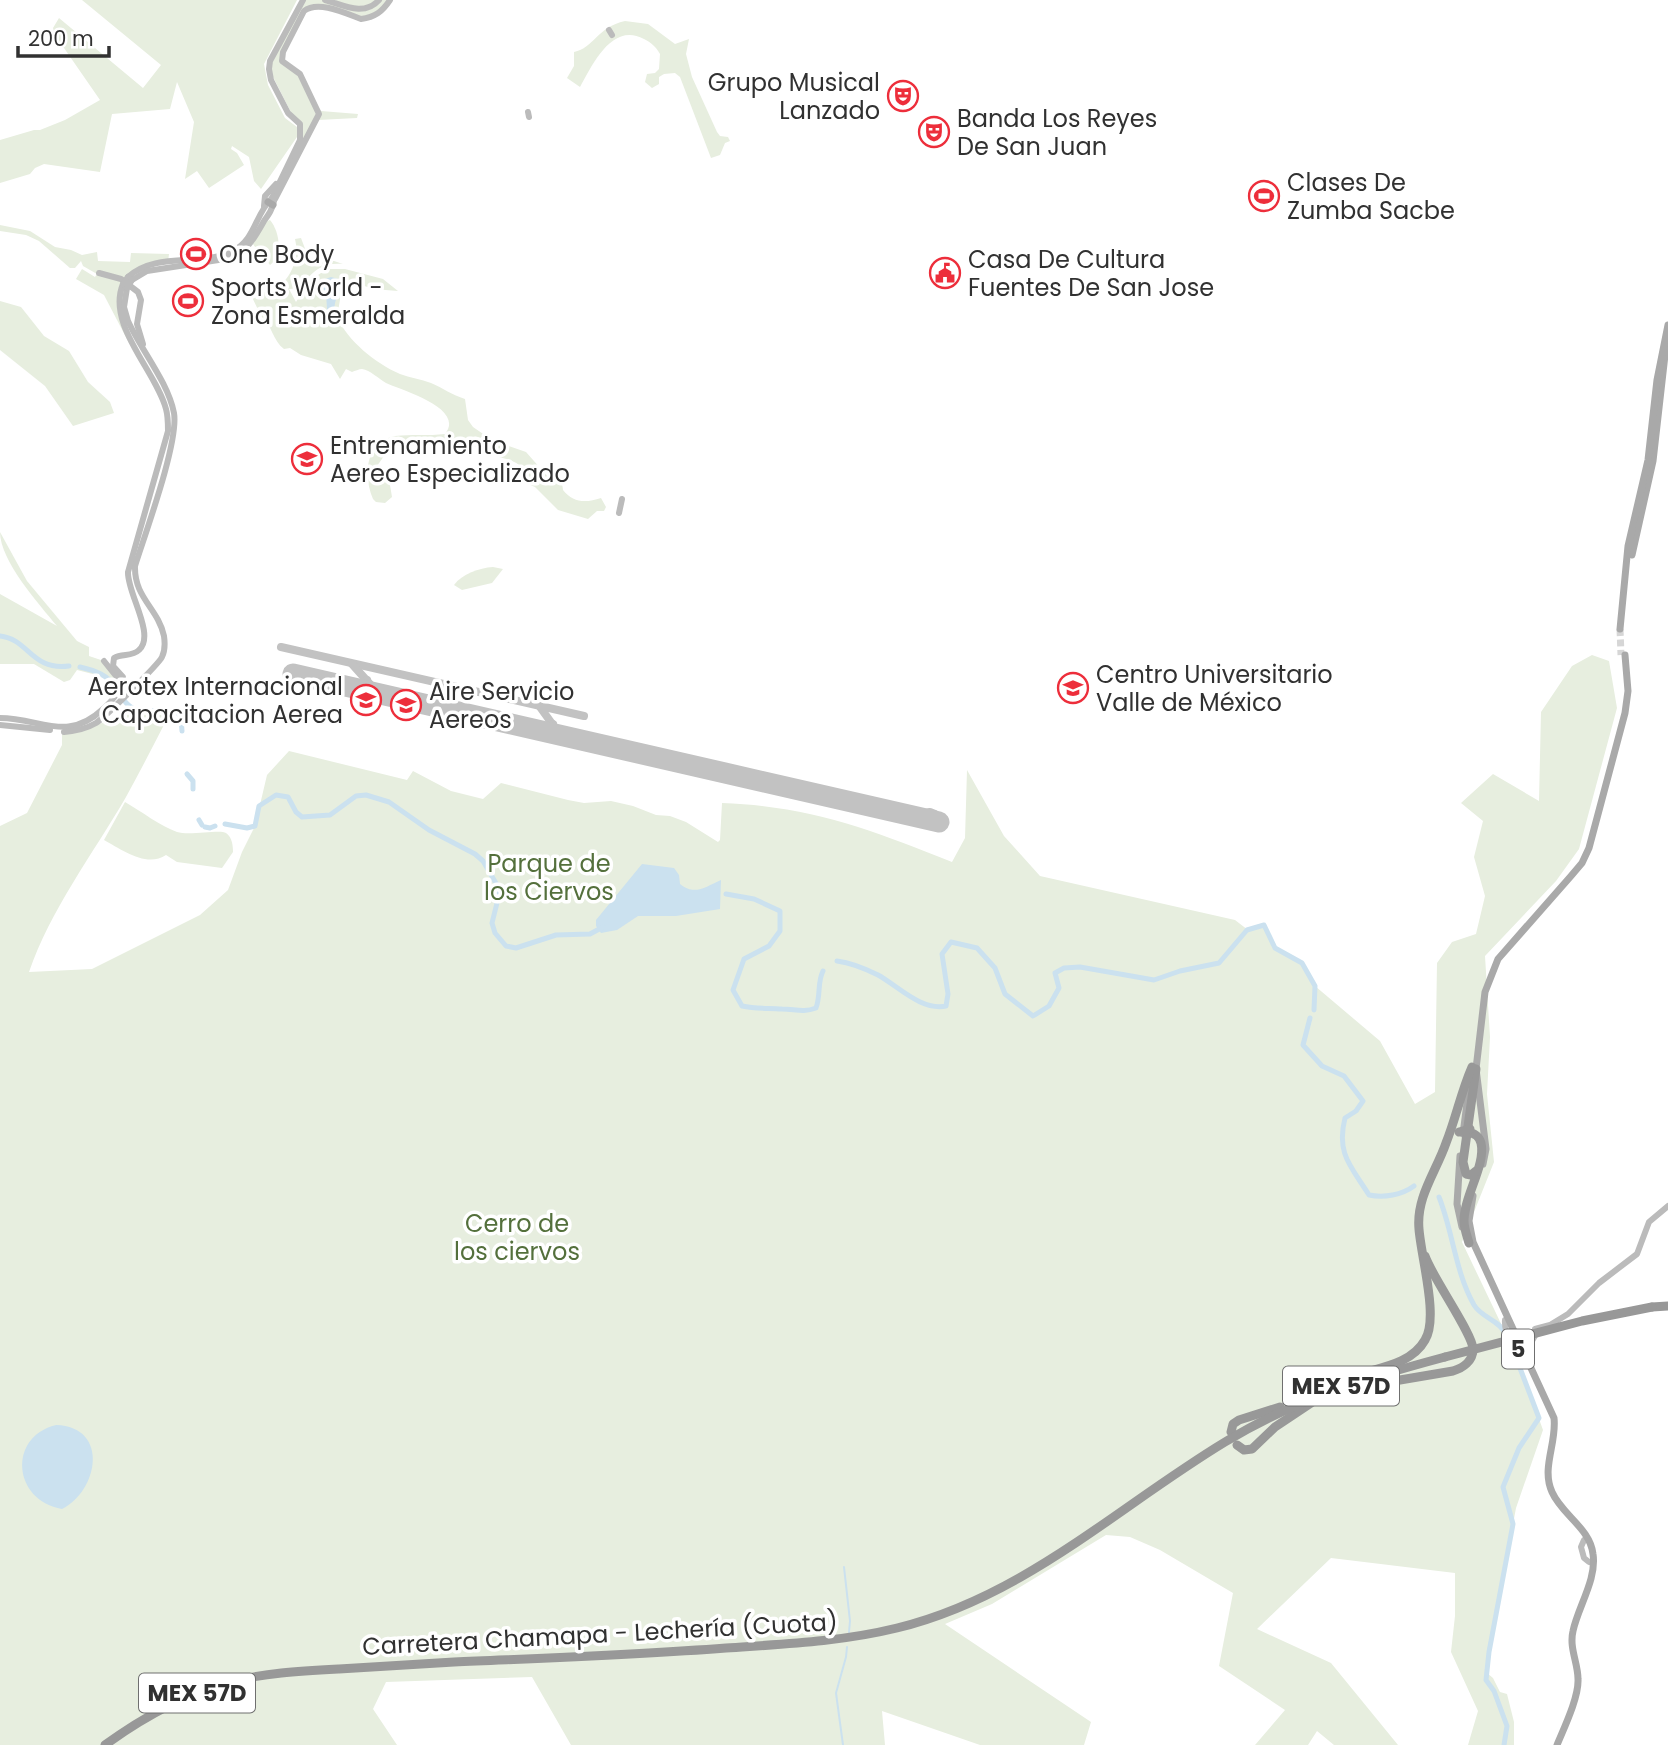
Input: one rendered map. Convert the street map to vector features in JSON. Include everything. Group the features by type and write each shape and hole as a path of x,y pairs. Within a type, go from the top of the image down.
{"highway":[{"path":"1322,1394 1343,1380 1406,1359 1426,1340 1431,1311 1420,1244 1420,1205 1446,1144 1461,1093 1474,1068"},
{"path":"1474,1068 1463,1162 1466,1174 1476,1171"},
{"path":"1446,1144 1464,1132 1478,1133 1485,1142"},
{"path":"1464,1132 1479,1138 1481,1144 1467,1197 1464,1221 1469,1243"},
{"path":"1345,1389 1460,1369 1471,1357 1472,1344 1432,1272 1425,1256 1424,1242 1424,1205 1427,1192 1450,1146 1464,1132"},
{"name":"Carretera Chamapa - Lechería (Cuota)","path":"113,1745 147,1722 190,1701 223,1689 268,1679 433,1667 614,1661 804,1648 848,1642 947,1618 1002,1594 1055,1562 1226,1446 1322,1394 1365,1378 1652,1310 1668,1309"},
{"name":"Carretera Chamapa - Lechería (Cuota)","path":"105,1745 149,1715 189,1696 223,1684 259,1676 434,1663 614,1657 802,1644 846,1639 909,1625 958,1609 1005,1588 1225,1442 1268,1418 1345,1389 1446,1359"},
{"path":"1231,1432 1233,1424 1239,1420 1313,1400"},
{"path":"1237,1445 1244,1450 1252,1449 1275,1427 1313,1400"}],"main road":[{"path":"303,0 270,61 271,80 288,113 300,124 314,125"},
{"path":"325,0 363,10 379,0"},
{"path":"271,204 265,196 279,187 319,117 300,74 282,61 283,52 304,11 308,7 318,5 361,19 378,13 390,0"},
{"path":"271,80 273,70 281,65 286,66"},
{"path":"0,718 57,728 73,727 88,721 104,709 118,693 122,682 121,673 113,666 114,658 140,650 145,640 141,617 128,585 128,572 168,431 167,412 162,396 123,324 118,309 130,278 147,271 236,256 252,243 300,140 300,124"},
{"path":"271,204 279,203 279,187"},
{"path":"99,273 121,279 138,292 141,300 137,327 152,365"},
{"path":"0,725 62,732 75,731 96,723 160,660 164,644 161,626 140,594 135,566 174,427 174,413 169,397 125,313 125,286"},
{"path":"1621,629 1631,547 1648,460 1659,367 1668,326"},
{"path":"1631,547 1641,520 1653,461 1668,339"},
{"path":"619,513 622,499"},
{"name":"5","path":"1514,1335 1469,1243 1459,1215 1457,1191 1485,992 1494,964 1582,863 1589,848 1625,713 1628,691 1623,655"},
{"path":"104,661 122,682 133,687"},
{"name":"5","path":"1474,1068 1486,1155 1472,1201 1469,1228 1514,1335 1554,1418 1555,1434 1548,1471 1552,1492 1588,1539 1593,1555 1592,1570 1572,1634 1578,1684 1555,1745"},
{"path":"1514,1335 1544,1326 1568,1314 1599,1283 1637,1254 1649,1223 1668,1206"},
{"path":"1505,1320 1505,1327 1518,1356 1526,1360 1532,1340 1544,1326"},
{"name":"5","path":"1526,1360 1550,1419 1544,1471 1548,1493 1584,1540 1589,1551 1589,1562 1568,1634 1575,1681 1555,1745"}],"green space":[{"path":"82,0 297,0 264,64 268,85 285,118 297,127 297,137 261,189 254,181 249,157 232,146 231,149 237,153 244,165 209,188 197,171 185,179 194,122 177,82 170,109 112,114 100,172 44,164 30,174 0,183 0,140 40,130 65,120 100,100 55,35 53,28 59,18 143,88 161,65"},
{"path":"303,0 390,0 384,9 367,18 318,5 308,7 282,57 299,73 321,111 358,114 357,118 318,120 280,191 301,132 269,69"},
{"path":"625,21 648,24 675,44 689,39 686,54 692,77 717,132 720,136 728,137 730,141 725,143 720,155 711,158 680,77 675,73 664,74 659,77 659,84 652,88 645,82 647,74 655,73 659,69 660,54 654,45 644,39 633,35 622,36 613,41 598,57 580,87 567,78 574,66 574,52 581,50 608,28"},
{"path":"270,220 279,244 277,256 270,265 252,243 263,223"},
{"path":"0,225 30,231 55,247 82,255 97,252 98,261 130,262 131,253 169,254 168,262 143,266 123,284 129,343 104,295 76,279 82,269 95,277 97,274 83,266 81,261 75,268 70,268 39,241 26,235 0,231"},
{"path":"301,238 307,254 314,261 343,264 323,267 301,285 289,289 296,302 309,281 327,269 345,269 383,279 398,291 373,289 359,284 341,294 337,317 355,343 391,369 465,399 468,420 473,427 492,440 526,452 549,478 562,483 563,490 575,500 590,501 601,498 606,507 604,511 597,511 588,519 558,510 535,487 521,481 526,474 518,464 487,454 461,438 444,444 398,446 389,449 377,466 378,478 390,485 392,497 385,503 376,502 370,490 368,471 372,453 378,445 395,436 445,434 449,425 447,416 429,401 386,383 365,370 352,372 346,369 340,379 331,364 280,346 251,295 268,291 271,297 279,289 286,288 283,283 293,268 296,257 295,239"},
{"path":"0,301 21,307 44,336 69,351 88,382 110,402 114,413 73,426 45,386 0,350"},
{"path":"0,532 27,581 77,641 89,647 89,656 104,661 120,681 77,670 70,680 64,682 34,664 0,664 0,594 57,626 13,569 6,556"},
{"path":"493,567 503,569 492,583 462,590 454,585 471,572"},
{"name":"Cerro de los ciervos","path":"1592,655 1609,661 1617,708 1579,849 1556,881 1485,956 1490,1037 1487,1094 1494,1162 1462,1242 1516,1355 1543,1430 1516,1508 1487,1673 1493,1678 1500,1692 1507,1694 1514,1722 1514,1745 1468,1745 1478,1711 1451,1652 1455,1616 1455,1573 1331,1558 1257,1629 1331,1663 1398,1745 1334,1745 1317,1731 1308,1745 1255,1745 1285,1710 1219,1666 1233,1593 1160,1550 1130,1537 1106,1535 992,1604 945,1624 1091,1722 1084,1745 980,1745 882,1711 885,1745 571,1745 532,1677 386,1682 373,1709 397,1745 0,1745 0,826 27,813 62,745 62,732 93,726 129,714 169,715 126,797 60,904 29,972 92,969 200,915 228,890 255,826 267,775 289,751 407,780 413,771 451,791 483,799 501,783 584,803 611,801 686,822 718,842 722,803 784,809 867,830 952,862 965,838 967,770 1004,836 1040,876 1235,920 1248,930 1264,925 1275,948 1302,963 1315,986 1380,1041 1415,1104 1435,1092 1437,963 1452,942 1476,934 1485,896 1474,857 1483,821 1461,803 1493,774 1539,801 1541,712 1572,666"},
{"path":"125,802 177,832 226,833 231,839 233,852 222,868 177,862 166,855 151,860 127,853 104,840"}],"water":[{"path":"331,277 343,282 335,305 338,322 336,324 328,324 322,317 327,309 326,293 319,281"},
{"path":"642,864 674,868 679,875 680,884 685,888 700,889 721,880 720,909 676,916 638,916 617,930 601,933 596,926 596,920"},
{"path":"56,1425 73,1428 85,1436 93,1461 84,1489 62,1509 46,1504 34,1494 22,1469 23,1455 29,1442 40,1432"}],"waterway":[{"path":"0,636 10,638 46,664 69,666"},
{"path":"80,667 101,674 118,689"},
{"path":"123,699 140,711 175,711"},
{"path":"178,713 182,731"},
{"path":"187,774 193,781 193,789"},
{"path":"225,824 247,828 255,826 259,806 276,795 288,797 302,817 330,815 356,796 366,795 389,802 429,830 483,861 497,885 498,899 492,923 495,933 506,946 516,948 556,935 590,934 603,927"},
{"path":"199,820 202,825"},
{"path":"205,827 215,826"},
{"path":"726,894 754,899 780,911 780,931 769,946 744,959 733,990 742,1006 803,1011 816,1008 823,971"},
{"path":"837,961 878,975 919,1001 937,1007 946,1006 948,994 942,954 951,942 977,948 995,968 1005,994 1033,1016 1049,1006 1059,988 1055,973 1064,968 1080,967 1154,980 1180,971 1219,963 1247,930 1264,925 1275,948 1302,963 1315,986 1314,1010"},
{"path":"1310,1018 1303,1045 1322,1066 1344,1076 1363,1101 1356,1111 1345,1118 1342,1141 1351,1167 1369,1195 1393,1195 1414,1186"},
{"path":"1439,1197 1458,1265 1474,1305 1505,1333"},
{"path":"1504,1745 1507,1726 1494,1691 1486,1680 1513,1524 1503,1487 1519,1448 1539,1418 1515,1355"},
{"path":"844,1567 849,1632"},
{"path":"843,1745 836,1693 847,1647"}],"taxiway":[{"path":"281,647 584,716"},
{"path":"352,664 377,692 389,696"},
{"path":"357,688 366,686 367,680"},
{"path":"334,683 322,681 319,686 323,689 340,685"},
{"path":"423,704 463,690"},
{"path":"440,699 440,705 449,710"},
{"path":"540,707 564,736"},
{"path":"538,730 549,731 553,724"},
{"path":"912,816 930,812 935,814 934,822 926,819"}],"runway":[{"path":"293,674 939,822"}],"tunnel":[{"path":"1620,629 1621,655"}],"place":[{"name":"Grupo Musical Lanzado","path":"903,96"},
{"name":"Banda Los Reyes De San Juan","path":"934,132"},
{"name":"Clases De Zumba Sacbe","path":"1264,196"},
{"name":"One Body","path":"196,254"},
{"name":"Casa De Cultura Fuentes De San Jose","path":"945,273"},
{"name":"Sports World - Zona Esmeralda","path":"188,301"},
{"name":"Entrenamiento Aereo Especializado","path":"307,459"},
{"name":"Centro Universitario Valle de México","path":"1073,688"},
{"name":"Aerotex Internacional Capacitacion Aerea","path":"366,700"},
{"name":"Aire Servicio Aereos","path":"406,705"}],"park label":[{"name":"Parque de los Ciervos","path":"549,877"}]}
